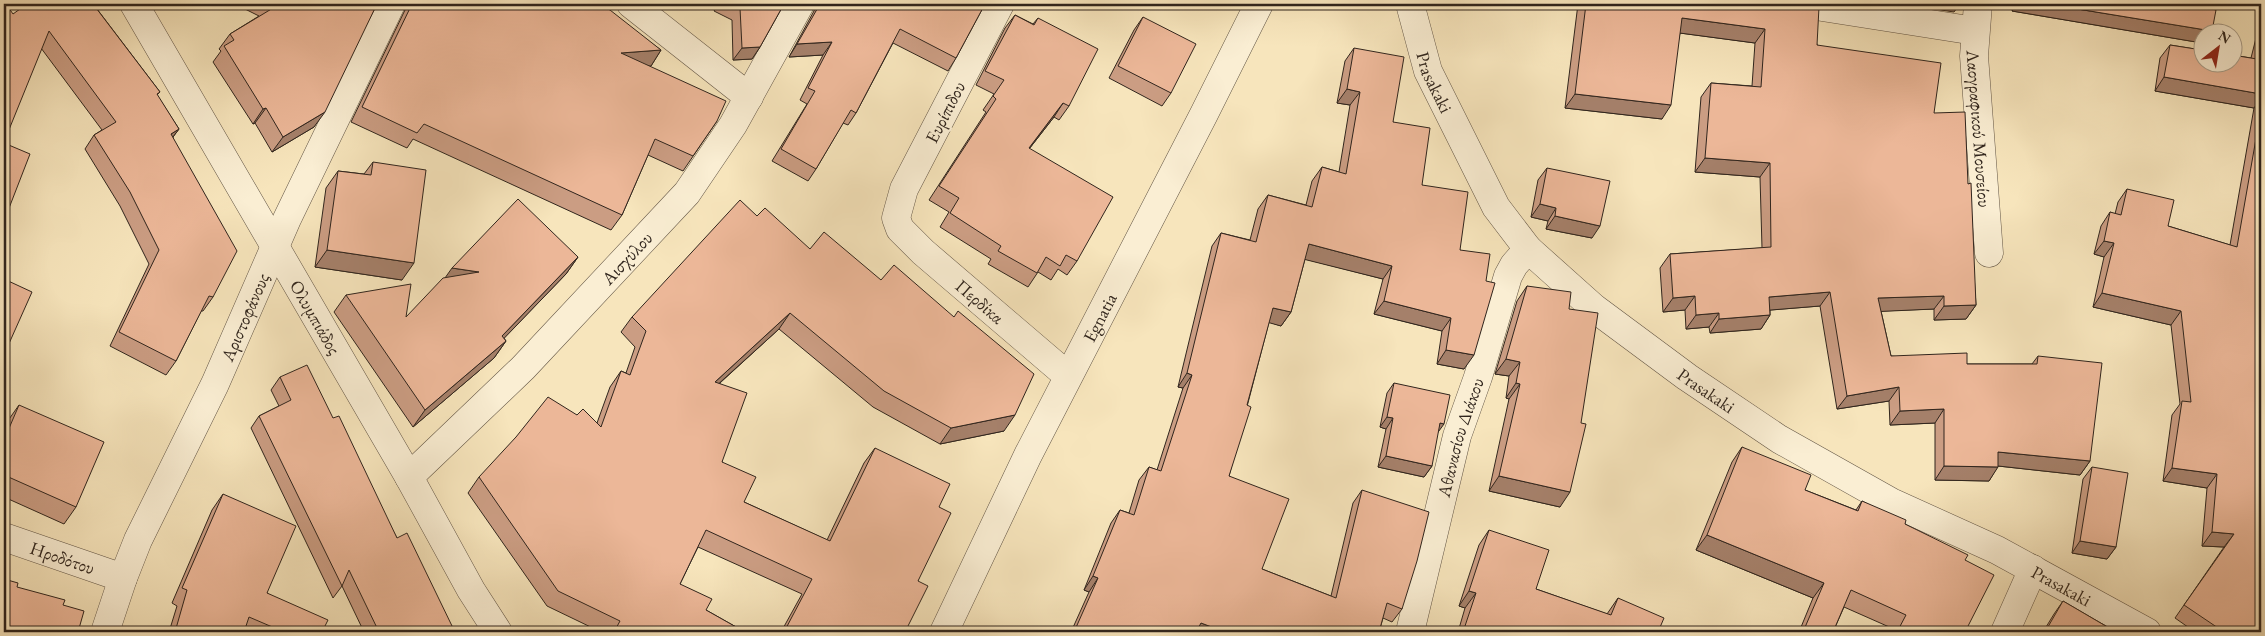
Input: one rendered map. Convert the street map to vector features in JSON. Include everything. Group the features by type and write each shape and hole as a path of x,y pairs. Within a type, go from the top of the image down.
{"street":[{"name":"Ολυμπιάδος","path":"134,4 409,477 471,590 498,632"},
{"name":"Αριστοφάνους","path":"105,632 138,540 232,348 274,247 391,4"},
{"path":"631,4 749,98"},
{"name":"Αισχύλου","path":"409,477 523,368 664,220 700,177 749,98 800,4"},
{"name":"Ευρίπιδου","path":"897,221 899,203 904,190 1000,4"},
{"name":"Egnatia","path":"944,632 1068,376 1259,4"},
{"name":"Prasakaki","path":"1410,4 1423,56 1437,92 1496,207 1528,249 1594,308 1687,377 1780,439 1891,502 1997,550 2147,632"},
{"path":"1803,4 1975,31"},
{"name":"Λαογραφικού Μουσείου","path":"1978,4 1974,56 1989,253"},
{"name":"Περδίκα","path":"897,221 900,229 923,252 1068,376"},
{"name":"Αθανασίου Διάκου","path":"1410,632 1457,436 1478,377 1508,276 1514,265 1528,249"},
{"name":"Ηροδότου","path":"4,537 123,578"},
{"path":"2006,632 2033,569"}],"building":[{"path":"4,4 13,14 27,4 93,4 160,92 157,94 179,129 171,134 237,251 213,297 209,296 176,361 119,332 159,250 130,192 94,135 116,122 49,31 4,142"},
{"path":"276,4 377,4 325,112 283,137 266,108 263,109 224,46 234,40 230,34 278,5"},
{"path":"412,4 597,4 610,10 661,50 621,53 726,101 717,121 693,156 655,139 622,215 424,124 417,133 362,107"},
{"path":"732,4 784,4 760,47 742,48 740,8"},
{"path":"820,4 985,4 956,58 900,29 856,113 851,110 816,169 781,149 815,91 808,88 832,42 797,44"},
{"path":"1586,4 1808,4 1819,7 1817,45 1941,63 1934,113 1965,112 1968,184 1971,183 1976,305 1944,306 1944,296 1878,298 1891,356 1967,353 1967,364 2037,364 2038,356 2102,363 2090,461 1998,452 1998,467 1944,466 1944,409 1900,411 1899,387 1847,396 1830,292 1769,297 1770,315 1719,319 1719,313 1696,315 1695,296 1673,298 1670,254 1771,247 1770,163 1705,158 1711,83 1761,87 1765,29 1682,18 1671,105 1575,94"},
{"path":"2047,4 2193,4 2216,10 2214,22 2192,22 2192,28"},
{"path":"1015,15 1034,25 1038,18 1098,49 1069,106 1063,103 1029,148 1113,197 1077,261 1066,255 1060,266 1046,257 1037,273 998,251 1001,246 950,213 959,198 939,186 996,99 993,96 1004,80 985,71"},
{"path":"1143,17 1196,44 1171,93 1118,66"},
{"path":"2261,42 2261,94 2164,77 2170,45 2192,48 2192,72 2242,72 2242,57 2257,59"},
{"path":"1354,48 1404,57 1393,122 1430,128 1422,185 1468,192 1460,250 1490,254 1486,281 1495,283 1474,355 1446,350 1451,318 1384,301 1392,266 1309,244 1291,312 1273,308 1247,405 1251,407 1229,476 1289,499 1262,569 1336,598 1362,490 1429,512 1417,561 1402,609 1387,603 1379,632 1225,632 1201,623 1196,632 1074,632 1098,578 1093,576 1120,510 1134,515 1149,467 1161,471 1192,375 1187,373 1221,233 1256,242 1268,195 1312,207 1322,167 1346,174 1360,92 1347,89"},
{"path":"2261,110 2261,632 2224,632 2184,605 2234,534 2212,532 2217,474 2172,468 2182,401 2191,402 2181,311 2102,293 2114,243 2104,241 2110,212 2121,215 2127,189 2174,200 2168,226 2237,247"},
{"path":"4,143 30,154 4,221"},
{"path":"373,162 426,170 414,263 327,250 338,171 371,175"},
{"path":"1547,168 1610,181 1600,226 1555,216 1556,208 1540,204"},
{"path":"518,199 578,257 502,336 506,341 425,410 346,295 411,284 406,317 443,278 479,272 452,268"},
{"path":"740,200 757,216 765,208 810,249 824,232 881,280 894,265 954,317 958,311 1034,374 1015,415 951,428 884,391 790,313 715,382 747,393 722,462 756,477 744,502 830,541 875,448 950,484 939,507 951,513 918,581 928,586 905,632 784,632 812,579 706,530 680,584 712,599 706,610 745,632 614,632 620,621 558,591 479,477 516,437 548,397 577,415 583,409 601,427 621,371 630,375 646,331 632,317"},
{"path":"4,279 32,292 7,348 4,347"},
{"path":"1527,286 1571,292 1569,309 1598,313 1581,423 1586,424 1570,492 1499,476 1520,384 1516,383 1520,362 1506,359"},
{"path":"307,365 333,418 339,416 397,538 407,533 453,628 450,632 379,632 349,570 342,586 259,416 291,400 280,377"},
{"path":"1394,383 1450,395 1444,424 1440,423 1432,466 1386,456 1393,418 1387,417"},
{"path":"19,405 104,442 76,507 4,475 4,440"},
{"path":"1742,447 1811,475 1805,490 1858,511 1862,501 1906,520 1905,524 1968,555 1965,560 1994,575 1965,632 1897,632 1906,615 1851,590 1833,632 1803,632 1824,583 1707,535"},
{"path":"2092,467 2128,473 2116,547 2080,541"},
{"path":"223,494 296,526 267,593 328,620 322,632 284,632 249,617 244,632 175,632 187,590 182,588"},
{"path":"1489,530 1549,550 1536,589 1611,615 1618,598 1664,618 1658,632 1463,632 1476,593 1469,591"},
{"path":"4,579 18,583 17,587 65,600 63,605 84,611 78,632 4,632"},
{"path":"2063,601 2116,632 2045,632"}]}
